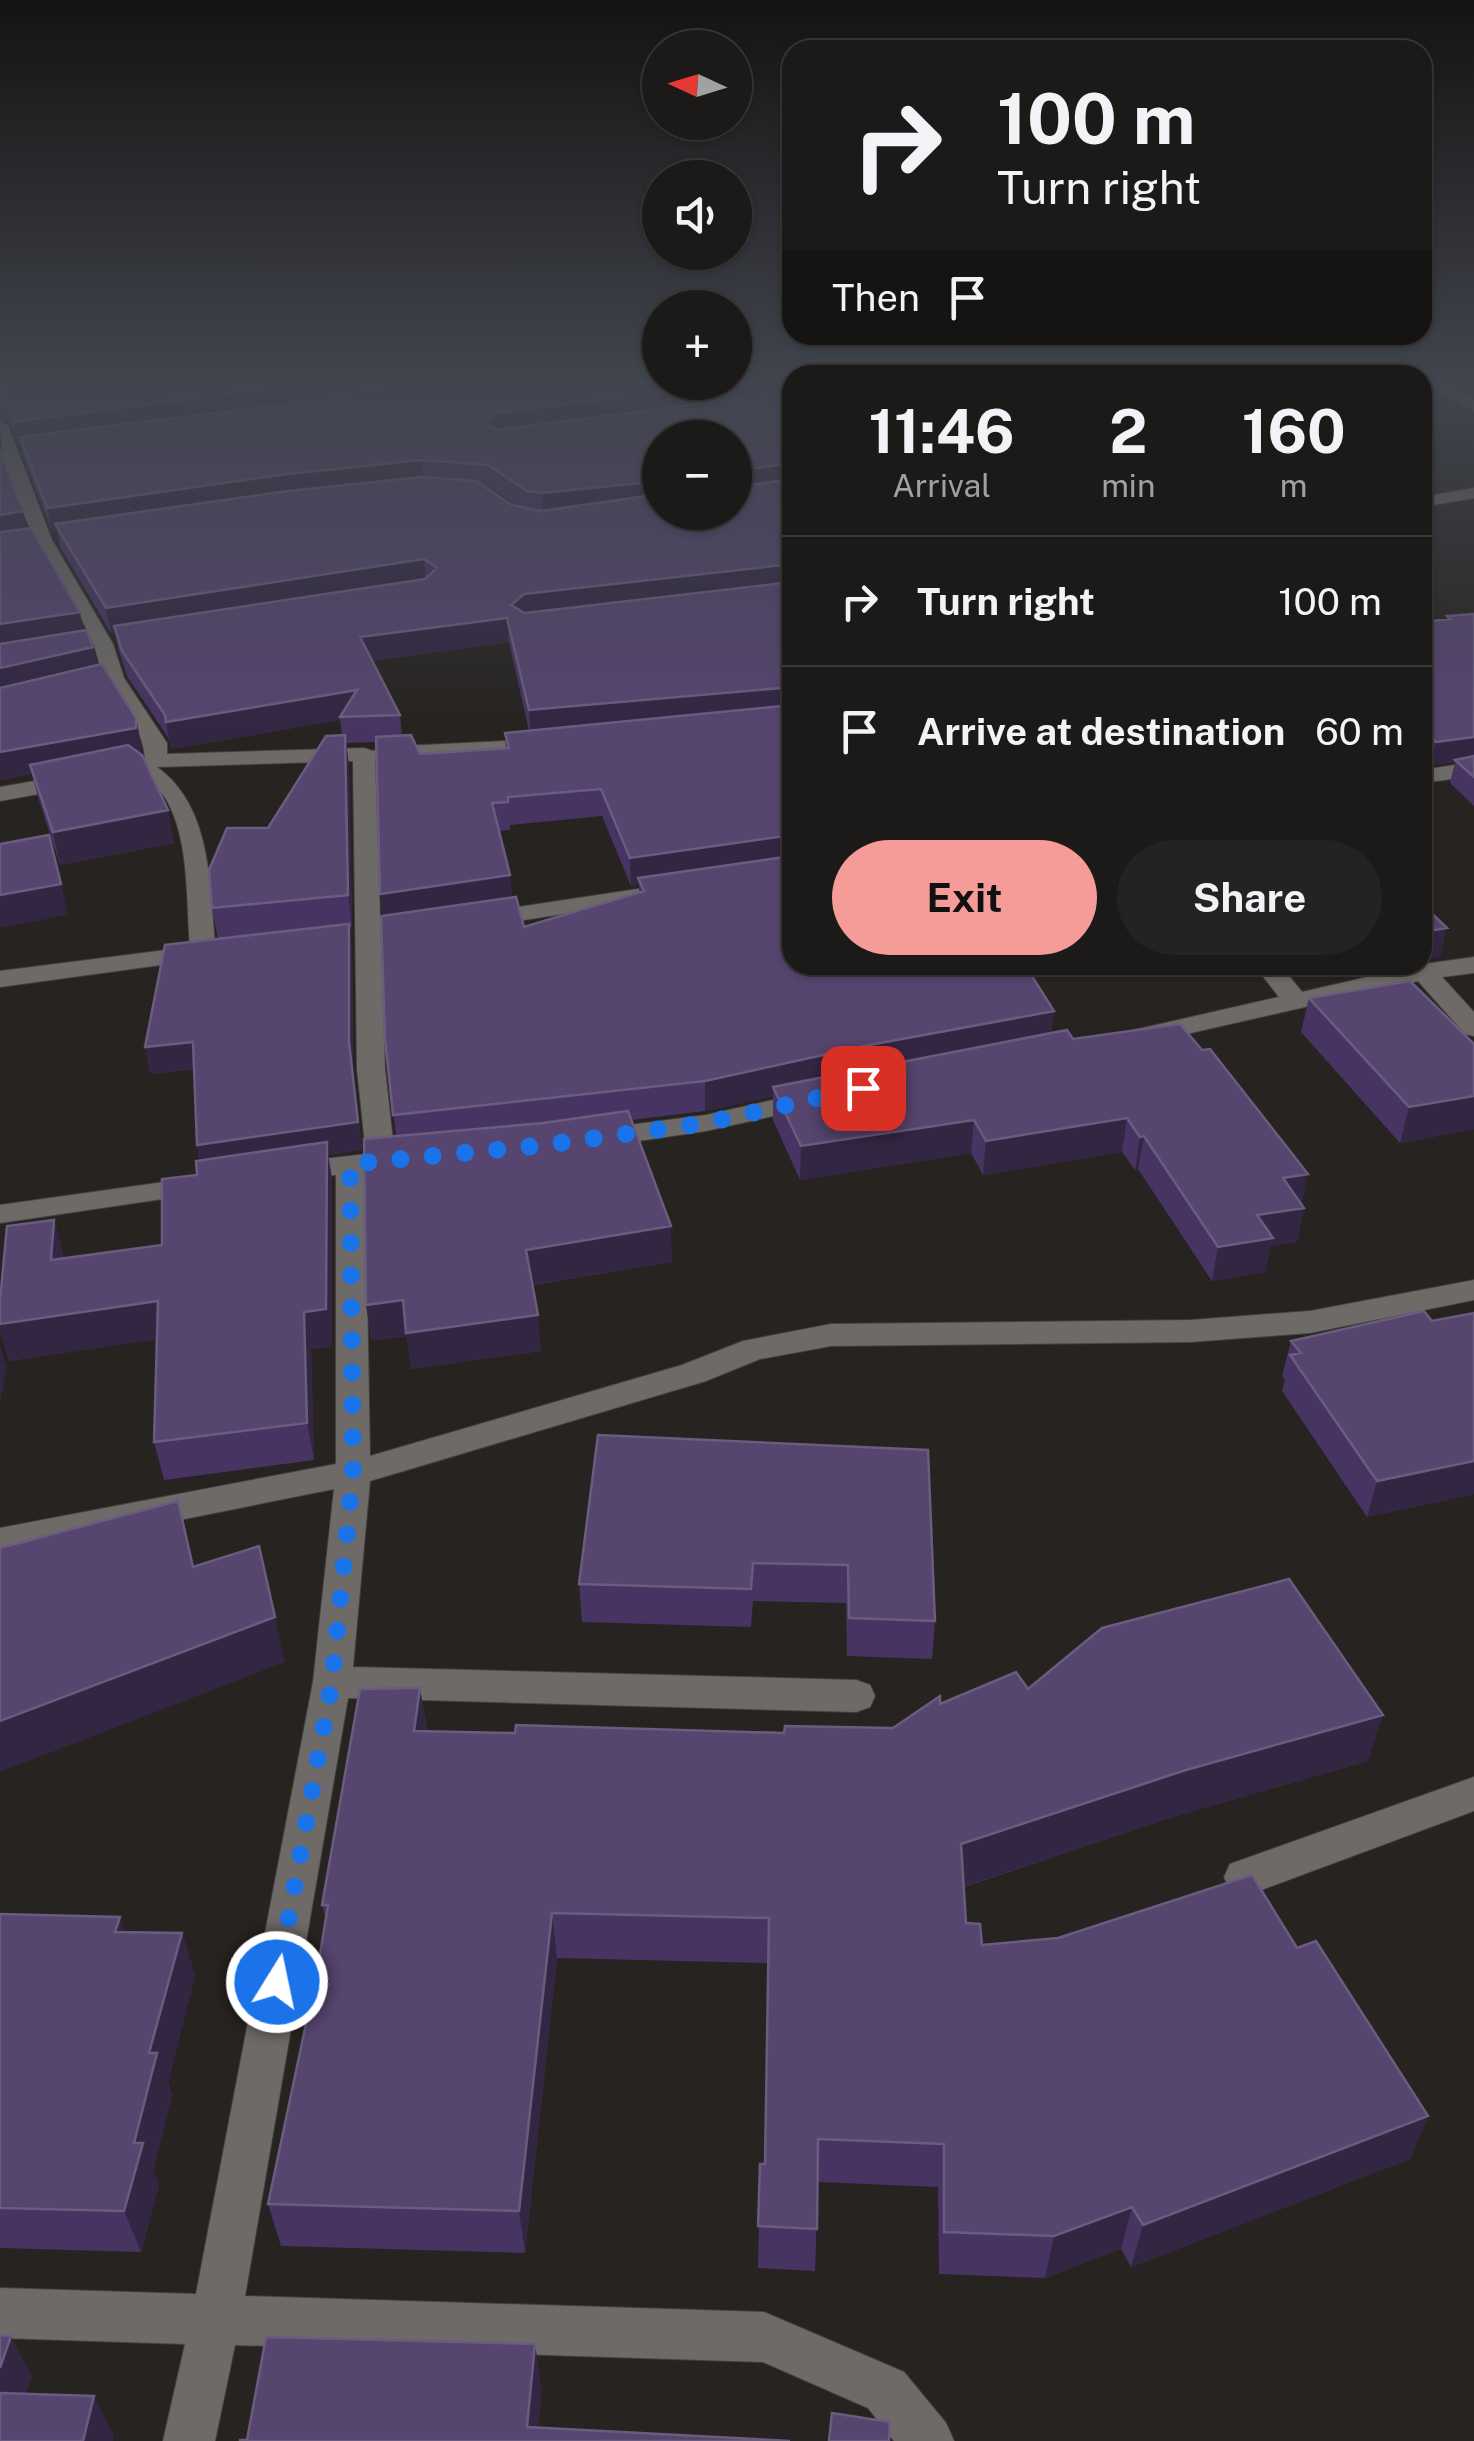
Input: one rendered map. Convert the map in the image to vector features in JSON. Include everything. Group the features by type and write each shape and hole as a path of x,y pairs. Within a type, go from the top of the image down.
{"street":[{"path":"29,495 44,540 104,644 106,680 156,743 131,769"},
{"path":"1432,500 1463,495"},
{"path":"0,794 131,769 573,744"},
{"path":"189,2441 216,2319 332,1682 353,1473 371,1069 364,754"},
{"path":"0,979 212,952 179,803 164,782 131,769"},
{"path":"1432,775 1474,769"},
{"path":"446,925 677,890"},
{"path":"1432,971 1474,965"},
{"path":"1275,975 1296,1000"},
{"path":"1117,1040 1214,1022 1410,975"},
{"path":"1427,975 1474,1028"},
{"path":"563,1143 706,1123 846,1092"},
{"path":"0,1214 436,1155"},
{"path":"0,1542 353,1473 694,1373 754,1349 832,1336 1190,1332 1310,1322 1474,1290"},
{"path":"332,1682 856,1696"},
{"path":"1245,1877 1474,1794"},
{"path":"0,2313 764,2337 886,2390 928,2441"}],"building":[{"path":"0,495 17,495 23,511 0,515"},
{"path":"42,495 140,495 47,508"},
{"path":"260,495 497,495 512,505 541,511 642,497 642,530 752,530 752,495 782,495 782,565 524,594 511,605 525,613 782,583 782,688 529,710 507,618 360,637 400,715 340,717 357,690 166,722 122,651 114,626 425,579 437,568 424,559 106,608 55,524"},
{"path":"31,528 80,612 0,624 0,532"},
{"path":"1474,614 1474,737 1436,742 1432,738 1432,621 1450,619 1447,616"},
{"path":"87,630 93,647 0,668 0,644"},
{"path":"102,664 136,718 136,728 0,752 0,688"},
{"path":"782,706 782,836 630,858 601,789 508,797 508,802 492,803 510,875 380,894 376,737 411,735 420,754 509,748 505,733"},
{"path":"345,735 348,895 212,908 209,870 227,828 268,828 326,736"},
{"path":"128,745 142,755 168,810 53,832 30,765"},
{"path":"1474,756 1474,777 1455,760"},
{"path":"49,835 61,884 0,895 0,844"},
{"path":"782,857 782,975 1031,975 1054,1011 864,1046 705,1081 393,1115 385,1039 381,916 516,897 524,927 644,891 638,878"},
{"path":"1432,914 1447,928 1432,930"},
{"path":"349,924 349,1042 358,1122 197,1145 193,1042 145,1047 165,945"},
{"path":"1410,981 1474,1044 1474,1096 1409,1107 1309,998"},
{"path":"1180,1024 1202,1050 1210,1049 1308,1174 1283,1178 1304,1208 1257,1215 1273,1238 1218,1247 1144,1136 1140,1137 1127,1118 986,1141 974,1120 801,1146 773,1087 1067,1030 1073,1039"},
{"path":"628,1111 671,1226 526,1250 538,1315 406,1333 403,1300 366,1305 364,1139"},
{"path":"327,1142 326,1309 304,1312 307,1423 154,1442 158,1301 0,1324 7,1226 54,1220 51,1260 162,1245 162,1179 197,1175 196,1161"},
{"path":"1424,1311 1432,1321 1474,1313 1474,1461 1377,1481 1290,1355 1301,1353 1291,1341"},
{"path":"598,1435 928,1450 935,1621 849,1618 848,1565 753,1563 751,1589 579,1584"},
{"path":"178,1501 193,1567 259,1546 275,1617 0,1721 0,1548"},
{"path":"1289,1579 1383,1715 1186,1770 961,1844 966,1923 980,1924 982,1945 1058,1938 1252,1875 1297,1948 1316,1941 1428,2116 1143,2225 1132,2207 1054,2236 944,2232 944,2144 818,2139 817,2229 758,2226 760,2164 765,2164 769,1918 552,1913 519,2211 268,2204 318,1967 328,1905 322,1905 360,1689 420,1688 414,1731 515,1733 516,1725 784,1733 785,1726 893,1728 940,1696 940,1704 1016,1672 1028,1689 1102,1628"},
{"path":"0,1914 120,1917 115,1932 182,1933 149,2053 157,2053 134,2143 143,2143 124,2211 0,2208"},
{"path":"0,2335 11,2336 0,2368"},
{"path":"266,2337 535,2344 527,2427 790,2441 240,2441 247,2440"},
{"path":"0,2393 94,2396 83,2441 0,2441"},
{"path":"832,2413 890,2422 889,2441 829,2441"}],"route":[{"path":"277,1982 332,1682 353,1473 350,1164 545,1145 706,1123 863,1088"}]}
